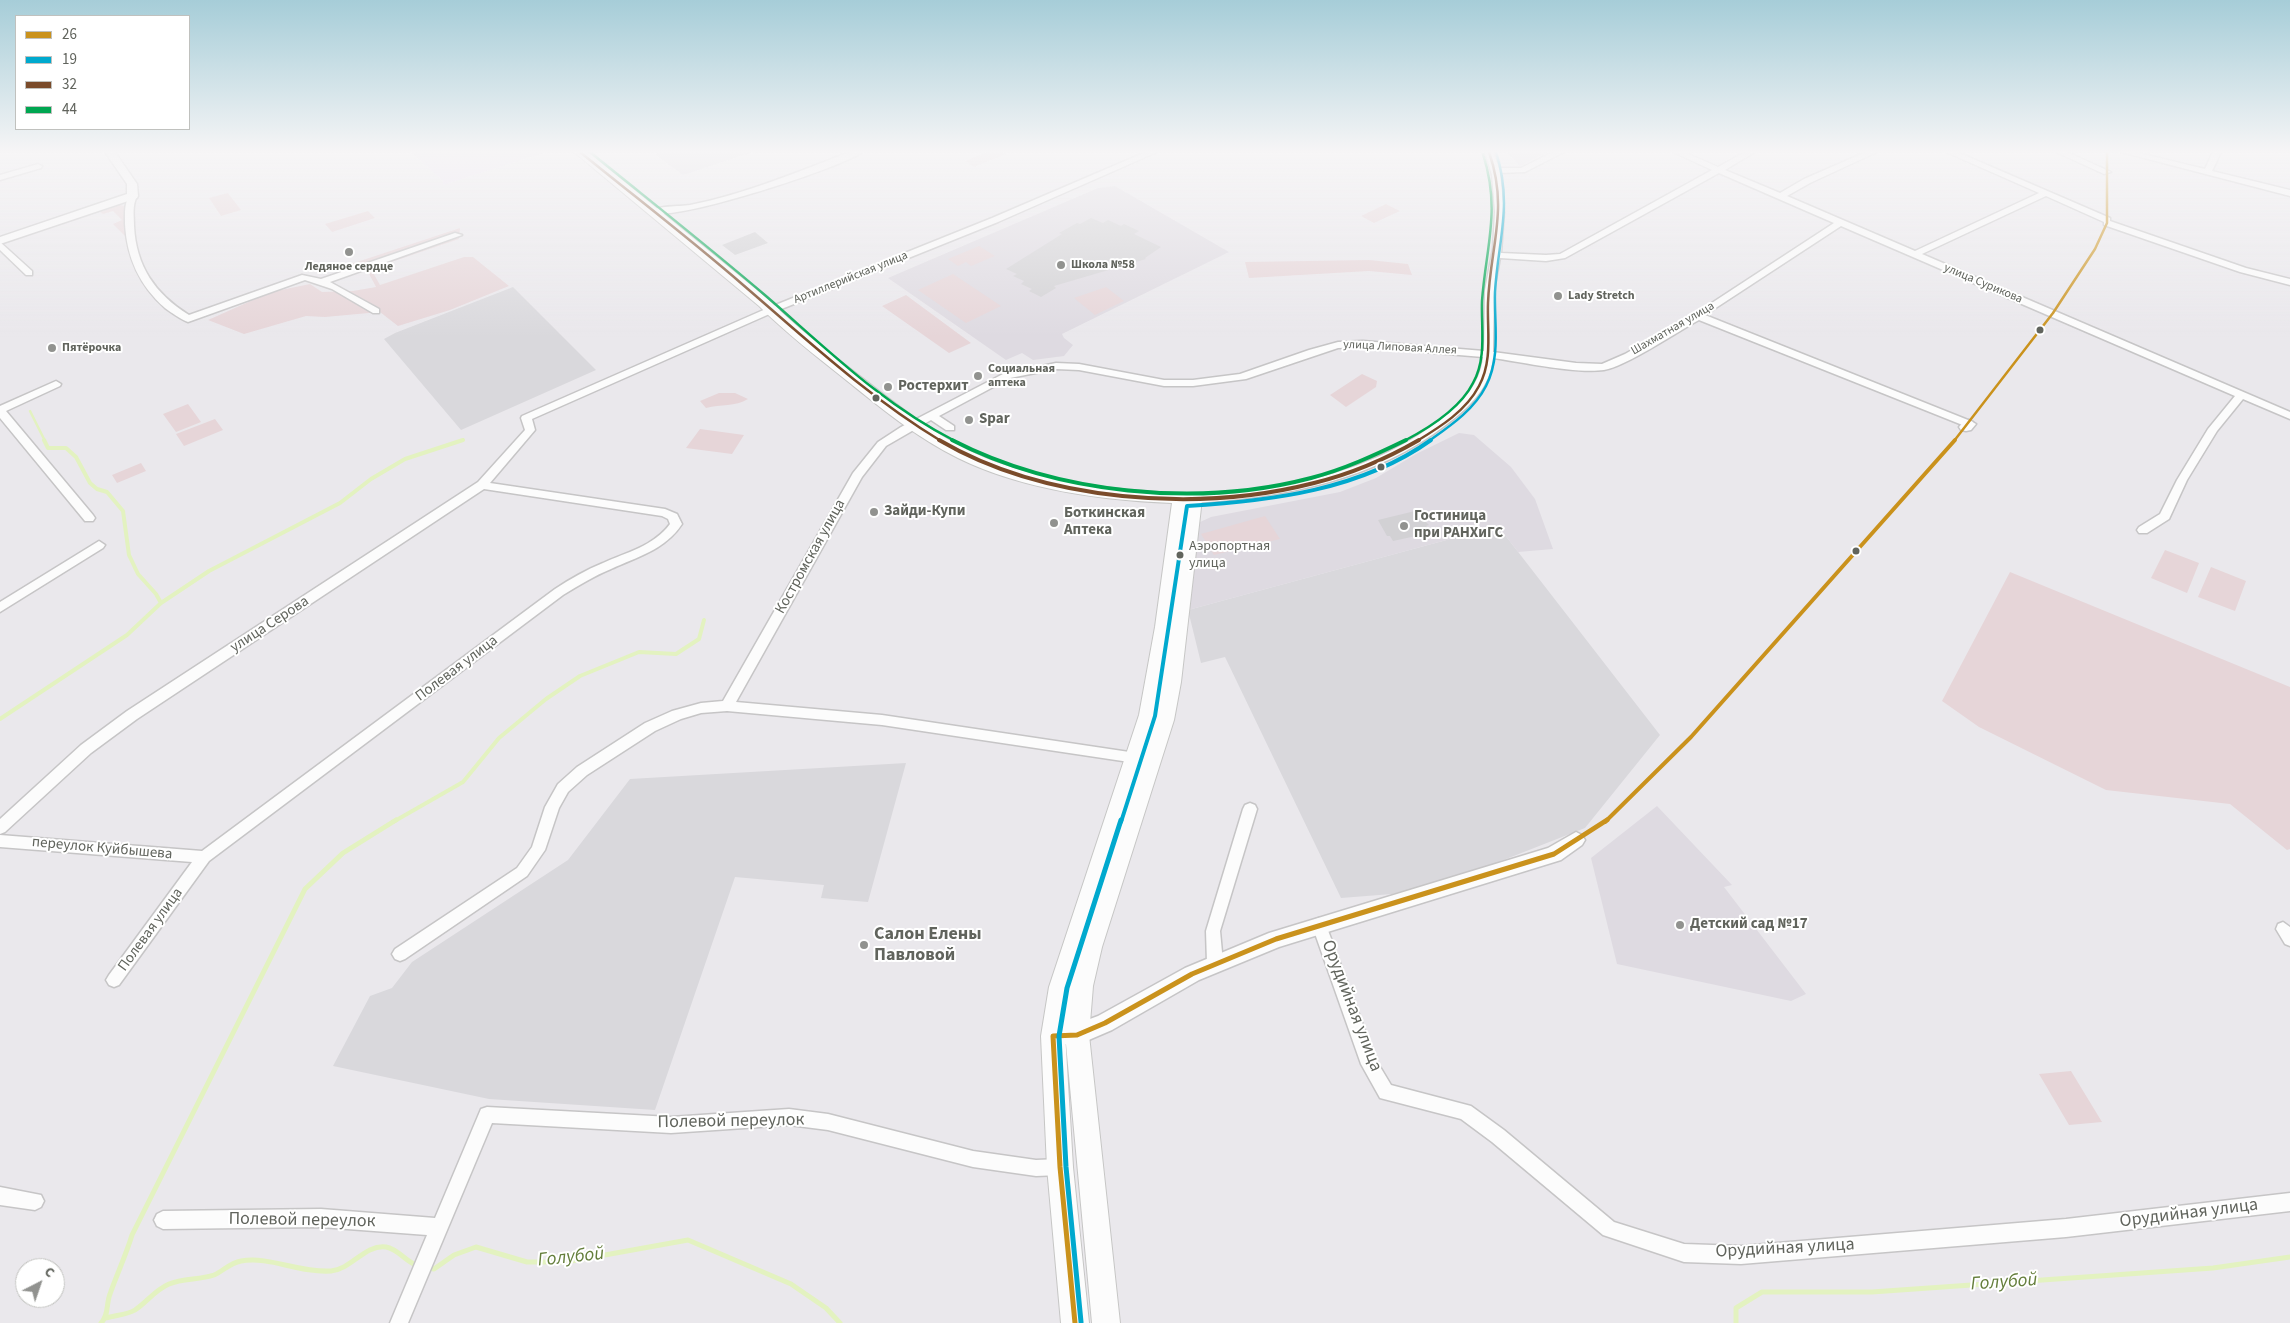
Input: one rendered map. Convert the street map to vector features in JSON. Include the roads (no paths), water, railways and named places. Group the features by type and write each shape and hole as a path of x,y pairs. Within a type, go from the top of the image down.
{"main road":[{"name":"Артиллерийская улица","path":"655,214 771,310 786,326 914,425 963,454 991,466 1042,481 1094,491 1188,499"},
{"path":"1106,1323 1064,1036 1061,987 1136,758 1154,689 1188,499"},
{"path":"1075,1323 1060,1167 1064,1036 1080,994 1091,947 1164,720 1172,682 1188,499"}],"street":[{"path":"0,241 81,214"},
{"path":"130,214 136,262 157,295 169,308 188,319 305,277 335,287 376,311"},
{"name":"Артиллерийская улица","path":"526,418 771,310 1007,214"},
{"name":"Артиллерийская улица","path":"1188,499 1270,492 1312,483 1364,468 1389,457 1428,434 1460,409 1479,386 1485,374 1488,299 1496,255 1498,214"},
{"path":"1496,255 1546,258 1562,256 1639,214"},
{"name":"улица Сурикова","path":"1818,214 2290,416"},
{"path":"1914,255 2002,214"},
{"path":"2088,214 2243,270 2290,282"},
{"name":"Шахматная улица","path":"1487,354 1576,366 1604,367 1628,356 1698,316 1839,223"},
{"path":"322,282 458,235"},
{"path":"0,245 29,273"},
{"path":"1698,316 1967,425"},
{"name":"улица Липовая Аллея","path":"914,425 1007,376 1056,366 1079,367 1164,383 1193,383 1242,377 1312,352 1338,345 1371,345 1487,354"},
{"path":"56,384 0,410 89,518"},
{"path":"2143,530 2165,516 2182,480 2213,429 2240,395"},
{"path":"932,416 950,428"},
{"name":"улица Серова","path":"0,828 86,750 132,715 482,485 530,430 526,418"},
{"name":"Костромская улица","path":"727,706 858,474 882,444 914,425"},
{"name":"Полевая улица","path":"114,980 204,857 559,592 578,579 646,550 669,534 676,524 673,517 664,513 482,485"},
{"path":"0,608 99,545"},
{"path":"400,954 492,894 522,872 538,850 552,807 563,788 582,771 650,727 677,715 701,708 727,706 882,720 1136,758"},
{"path":"1215,963 1213,931 1250,809"},
{"name":"переулок Куйбышева","path":"0,840 204,857"},
{"name":"Орудийная улица","path":"1064,1036 1105,1023 1192,974 1276,939 1554,854 1576,840"},
{"name":"Орудийная улица","path":"1319,925 1370,1064 1386,1092 1465,1112 1498,1136 1609,1229 1658,1246 1684,1253 1741,1255 2066,1228 2290,1202"},
{"name":"Полевой переулок","path":"163,1220 322,1218 441,1227 487,1115 671,1125 789,1118 828,1122 973,1159 1036,1168 1060,1167"},
{"path":"0,1196 35,1201"},
{"path":"399,1323 441,1227"}],"waterway":[{"path":"30,411 45,441"},
{"path":"44,440 48,448 66,448 76,457 90,483 97,489 107,492 123,511 129,555 138,574 156,594 161,603"},
{"path":"161,603 209,571 340,503 371,479 405,459 463,440 460,441"},
{"path":"0,719 127,635 161,603"},
{"path":"393,822 463,782 499,738 546,699 580,676 639,652 676,654 699,639 704,620"},
{"path":"101,1323 104,1320 110,1294 132,1235 305,889 343,853 396,820"},
{"name":"Голубой","path":"428,1268 434,1269 454,1255 476,1247 527,1262 566,1262 688,1240 791,1284 826,1308 840,1323"},
{"name":"Голубой","path":"106,1318 135,1310 159,1289 169,1284 214,1275 233,1263 241,1261 274,1262 308,1270 331,1271 346,1266 372,1249 386,1247 395,1250 410,1262 419,1266"},
{"name":"Голубой","path":"1736,1323 1736,1308 1762,1292 1872,1292 2213,1268 2290,1257"}],"place":[{"name":"Ледяное сердце","path":"349,252"},
{"name":"Школа №58","path":"1061,265"},
{"name":"Lady Stretch","path":"1558,296"},
{"name":"Пятёрочка","path":"52,348"},
{"name":"Социальная аптека","path":"978,376"},
{"name":"Ростерхит","path":"888,387"},
{"name":"Spar","path":"969,420"},
{"name":"Зайди-Купи","path":"874,512"},
{"name":"Боткинская Аптека","path":"1054,523"},
{"name":"Гостиница при РАНХиГС","path":"1404,526"},
{"name":"Аэропортная улица","path":"1180,555"},
{"name":"Детский сад №17","path":"1680,925"},
{"name":"Салон Елены Павловой","path":"864,945"}]}
